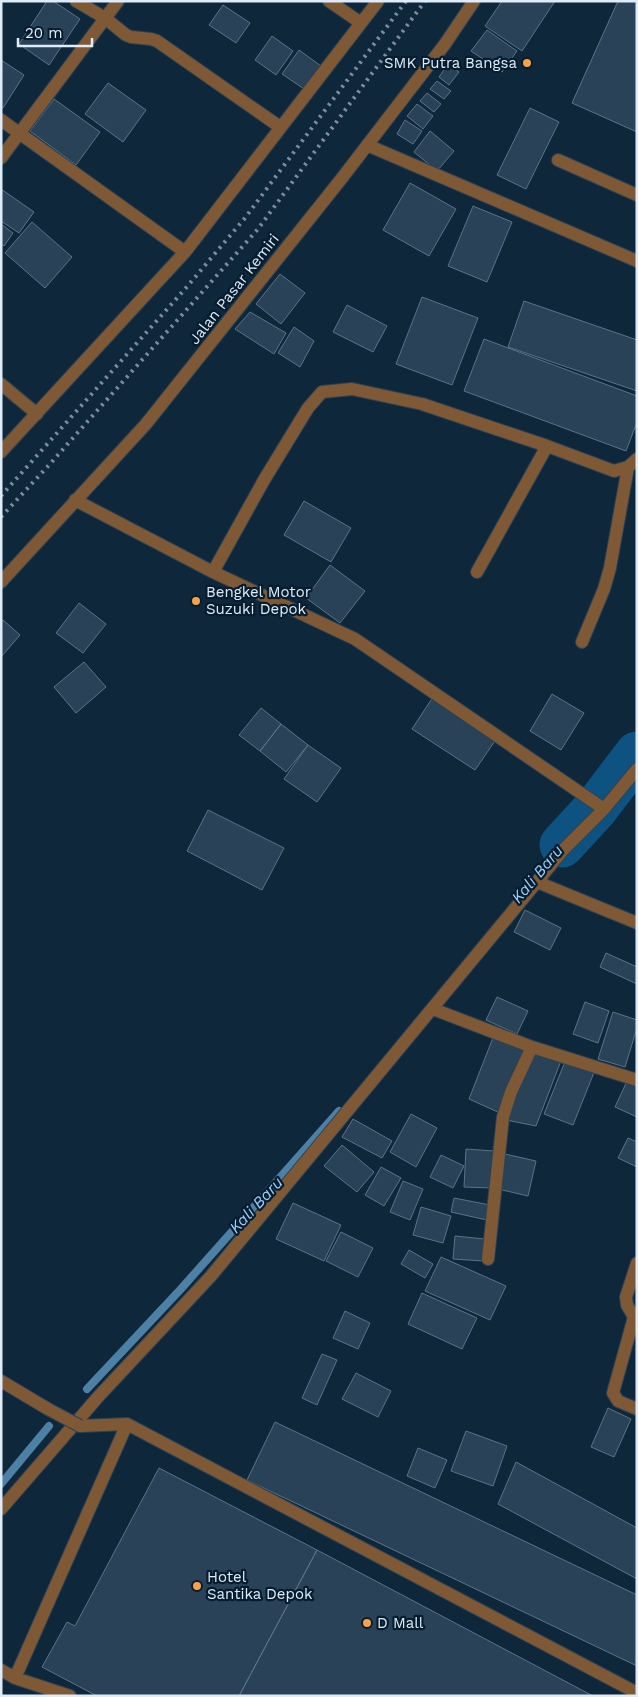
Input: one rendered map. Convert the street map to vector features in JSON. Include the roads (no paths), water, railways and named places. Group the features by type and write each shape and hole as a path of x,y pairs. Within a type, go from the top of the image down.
{"street":[{"path":"76,1 105,18 131,37 158,41 280,127"},
{"path":"1,158 118,1"},
{"path":"329,1 361,23"},
{"path":"1,452 185,252 378,1"},
{"name":"Jalan Pasar Kemiri","path":"1,582 146,424 367,145 445,44 474,1"},
{"path":"1,120 185,252"},
{"path":"367,145 637,261"},
{"path":"558,160 637,195"},
{"path":"1,384 37,414"},
{"path":"213,572 264,480 308,408 322,392 352,389 422,404 547,446 614,471 632,463"},
{"path":"477,572 547,446"},
{"path":"582,642 604,589 610,568 632,463"},
{"path":"75,500 213,572 355,639 604,808"},
{"path":"1,1509 98,1396 211,1276 564,849 604,808 637,769"},
{"path":"537,882 637,923"},
{"path":"433,1009 532,1047 637,1080"},
{"path":"488,1259 502,1117 511,1092 532,1047"},
{"path":"637,1263 626,1298 627,1305 634,1317 613,1393 618,1401 637,1409"},
{"path":"1,1380 80,1426 127,1424 637,1693"},
{"path":"15,1678 127,1424"},
{"path":"1,1670 15,1678 70,1696"}],"waterway":[{"name":"Kali Baru","path":"562,845 596,808 637,754"},
{"name":"Kali Baru","path":"87,1389 180,1290 339,1111"},
{"name":"Kali Baru","path":"1,1484 49,1426"}],"railway":[{"path":"1,496 185,289 245,218 406,1"},
{"path":"1,517 258,229 425,1"}],"place":[{"name":"SMK Putra Bangsa","path":"527,63"},
{"name":"Bengkel Motor Suzuki Depok","path":"196,601"},
{"name":"Hotel Santika Depok","path":"197,1586"},
{"name":"D Mall","path":"367,1623"}]}
